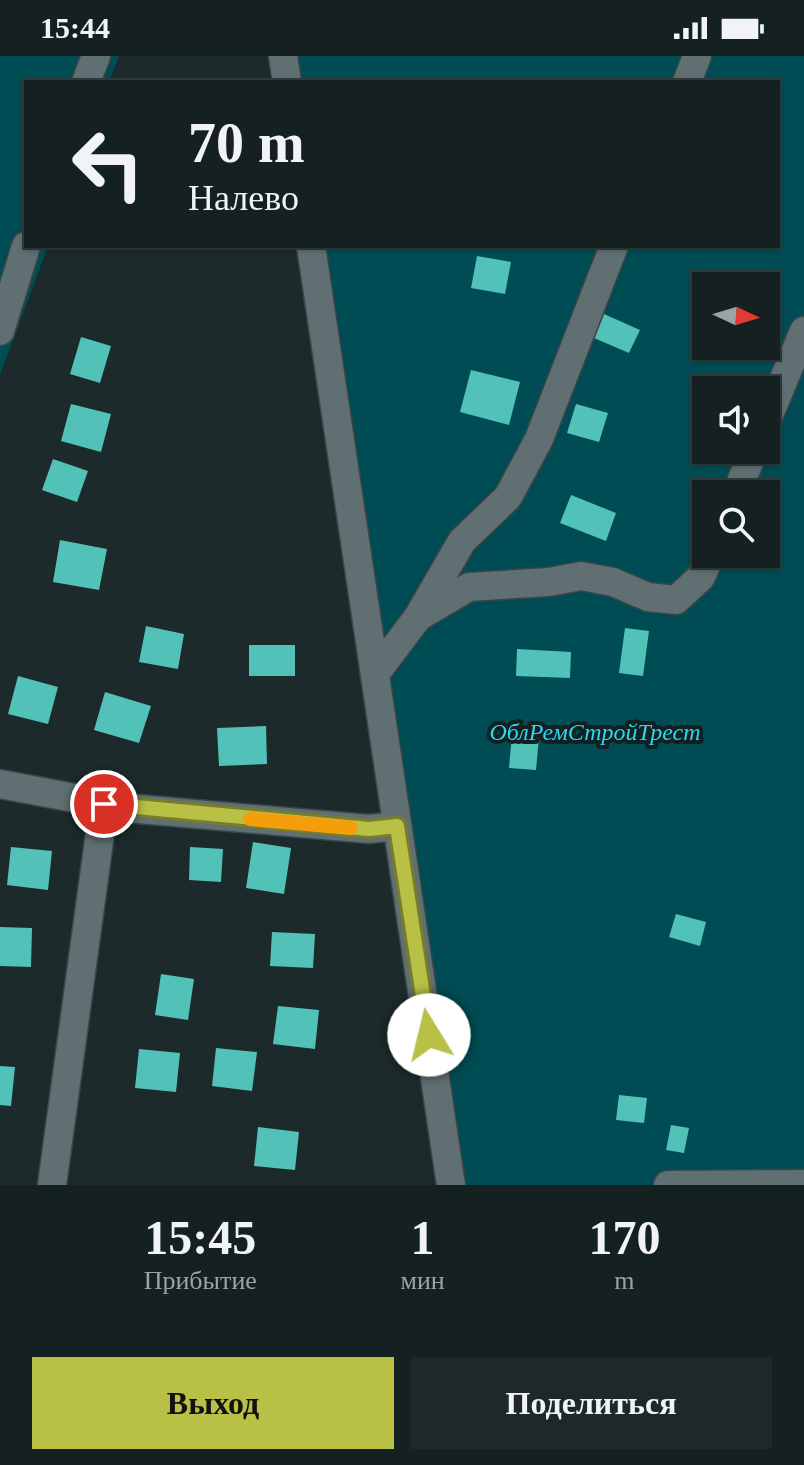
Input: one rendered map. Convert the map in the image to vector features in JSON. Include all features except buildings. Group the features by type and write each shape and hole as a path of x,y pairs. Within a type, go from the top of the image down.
{"lane":[{"path":"87,80 96,56"},
{"path":"283,56 287,80"},
{"path":"688,80 697,56"},
{"path":"0,331 25,248"},
{"path":"311,248 451,1185"},
{"path":"375,674 418,617 462,541 508,497 539,439 613,248"},
{"path":"780,388 804,331"},
{"path":"418,617 469,587 549,582 581,576 613,582 648,597 676,600 701,577 705,568"},
{"path":"0,784 104,804 369,829 397,826"},
{"path":"52,1185 104,804"},
{"path":"668,1185 804,1184"}],"green space":[{"path":"0,56 119,56 110,80 24,80 24,248 47,248 0,375"},
{"name":"ОблРемСтройТрест","path":"283,56 804,56 804,1175 670,1185 451,1185 311,248 780,248 780,80 287,80"}],"slow traffic":[{"path":"250,819 351,828"}],"route":[{"path":"104,804 369,829 397,826 429,1035"}]}
